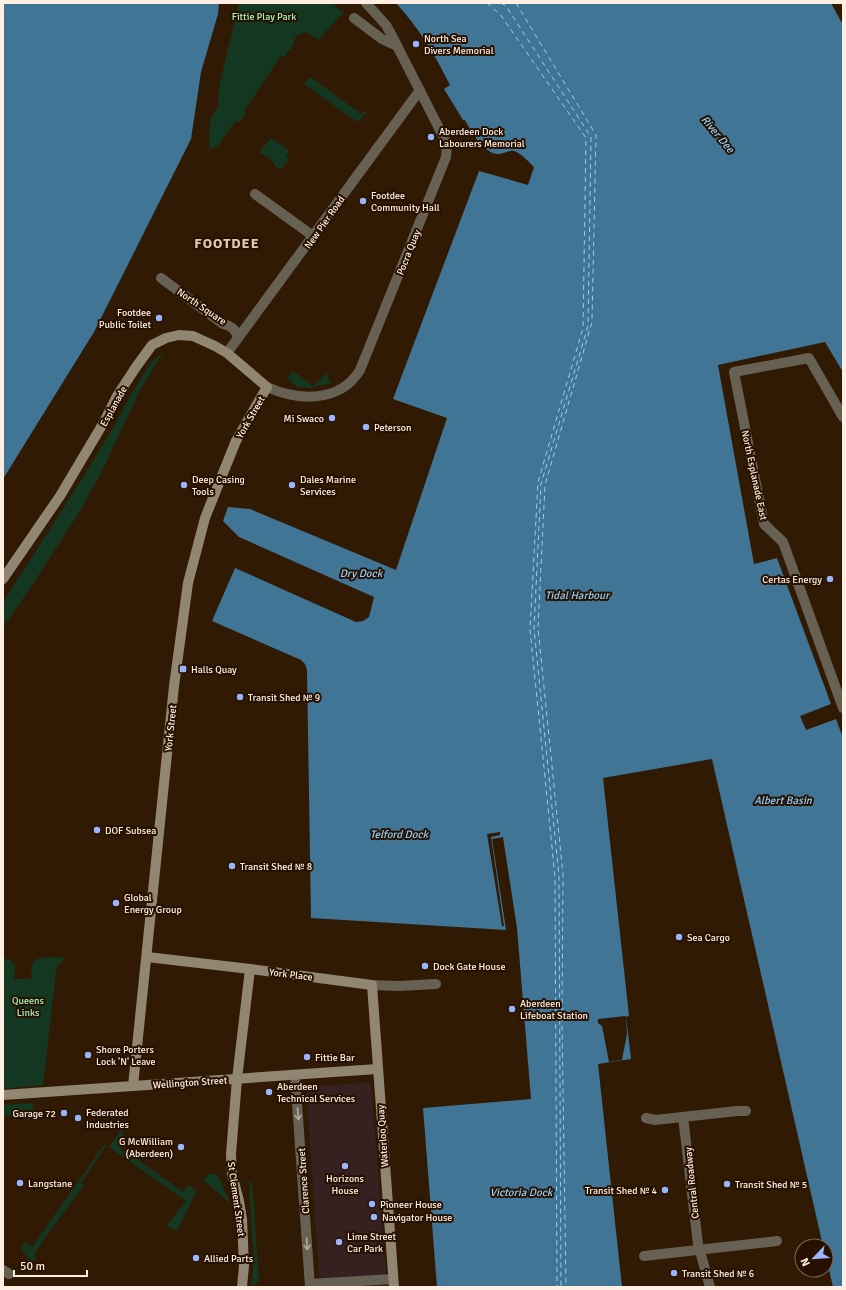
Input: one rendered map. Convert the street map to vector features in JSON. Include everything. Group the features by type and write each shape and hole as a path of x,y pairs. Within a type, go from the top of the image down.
{"street":[{"name":"Pocra Quay","path":"267,387 287,394 305,397 319,396 337,391 347,386 360,370 447,153 445,140 391,34 386,25 366,3"},
{"path":"354,18 382,39 397,46"},
{"name":"New Pier Road","path":"227,353 253,320 420,90"},
{"path":"255,194 313,236"},
{"name":"North Square","path":"161,278 223,324 232,327 238,338"},
{"name":"Esplanade","path":"3,579 60,496 104,422 117,396 140,361 152,346 166,338 179,335 193,336 227,353 267,387"},
{"name":"North Esplanade East","path":"843,417 809,358 734,372 764,524 783,542 843,708"},
{"name":"York Street","path":"133,1086 174,686 188,583 205,518 223,472 236,441 267,387"},
{"name":"York Place","path":"147,958 250,969 372,985 399,986 436,984"},
{"name":"St Clement Street","path":"242,1287 244,1266 242,1219 231,1166 237,1079 250,969"},
{"name":"Waterloo Quay","path":"372,985 393,1283"},
{"name":"Wellington Street","path":"3,1096 377,1069"},
{"name":"Clarence Street","path":"295,1075 310,1285"},
{"path":"646,1118 655,1120 746,1111"},
{"name":"Central Roadway","path":"683,1117 699,1250 710,1287"},
{"path":"644,1256 777,1241"},
{"path":"310,1285 393,1283"}],"shaded area":[{"path":"371,1082 387,1287 320,1287 306,1087"}],"green space":[{"name":"Fittie Play Park","path":"239,3 332,3 343,13 318,40 306,32 296,36 291,49 285,57 281,56 244,111 246,114 240,122 236,121 217,147 216,146 210,150 210,122 214,112 218,108 219,87"},
{"path":"308,78 312,78 361,114 364,111 367,113 357,122 304,84"},
{"path":"271,138 290,151 286,157 289,159 281,170 273,164 274,162 259,152"},
{"path":"164,351 139,392 102,471 80,511 3,627 3,602 112,430 148,367"},
{"path":"293,371 313,386 326,373 331,383 310,388 297,387 287,378"},
{"name":"Queens Links","path":"48,957 67,958 57,965 43,1085 3,1089 3,958 10,960 15,966 14,979 31,979 33,963 38,959"},
{"path":"33,1103 34,1111 31,1111 31,1115 29,1113 26,1118 19,1113 14,1119 7,1114 3,1120 3,1105"},
{"path":"121,1130 123,1130 124,1139 119,1140 121,1151 126,1151 183,1192 188,1185 197,1191 177,1231 166,1226 186,1201 109,1147"},
{"path":"104,1145 106,1146 81,1183 84,1185 35,1252 36,1260 29,1259 21,1249 25,1242 32,1247"},
{"path":"208,1174 218,1175 230,1203 203,1180"},
{"path":"249,1182 252,1182 259,1281 251,1287 254,1260"}],"water":[{"path":"3,3 219,3 218,14 201,72 191,139 94,332 3,479"},
{"path":"396,3 831,3 843,25 843,372 825,342 718,365 754,564 777,558 831,704 800,716 806,730 836,719 843,738 843,1287 833,1287 831,1278 834,1278 834,1238 821,1238 712,759 603,778 629,1016 626,1017 631,1059 598,1064 622,1287 437,1287 423,1108 531,1099 517,928 503,837 492,839 506,930 311,918 307,670 305,664 301,660 212,621 235,568 356,622 363,621 369,617 374,597 239,537 223,521 228,507 250,509 396,570 447,418 393,399 479,171 528,185 534,167 517,152 512,151 499,154 488,151 483,147 465,120 463,120 444,89 450,85 432,52 412,22"}],"pier":[{"path":"500,832 500,835 491,837 504,926 502,926 487,834"},
{"path":"626,1016 627,1034 622,1060 609,1062 602,1026 598,1023 598,1019"}],"ferry route":[{"path":"487,3 500,14 586,138 583,328 538,482 530,629 555,877 557,1287"},
{"path":"501,3 506,6 591,137 588,326 541,484 534,629 559,876 561,1287"},
{"path":"516,3 596,135 592,322 545,485 538,628 563,875 562,1022 566,1287"}],"place":[{"name":"North Sea Divers Memorial","path":"416,44"},
{"name":"Aberdeen Dock Labourers Memorial","path":"431,137"},
{"name":"Footdee Community Hall","path":"363,201"},
{"name":"Footdee Public Toilet","path":"159,318"},
{"name":"Mi Swaco","path":"332,418"},
{"name":"Peterson","path":"366,427"},
{"name":"Deep Casing Tools","path":"184,485"},
{"name":"Dales Marine Services","path":"292,485"},
{"name":"Certas Energy","path":"830,579"},
{"name":"Halls Quay","path":"183,669"},
{"name":"Transit Shed № 9","path":"240,697"},
{"name":"DOF Subsea","path":"97,830"},
{"name":"Transit Shed № 8","path":"232,866"},
{"name":"Global Energy Group","path":"116,903"},
{"name":"Sea Cargo","path":"679,937"},
{"name":"Dock Gate House","path":"425,966"},
{"name":"Aberdeen Lifeboat Station","path":"512,1009"},
{"name":"Shore Porters Lock 'N' Leave","path":"88,1055"},
{"name":"Fittie Bar","path":"307,1057"},
{"name":"Aberdeen Technical Services","path":"269,1092"},
{"name":"Garage 72","path":"64,1113"},
{"name":"Federated Industries","path":"78,1118"},
{"name":"G McWilliam (Aberdeen)","path":"181,1147"},
{"name":"Horizons House","path":"345,1166"},
{"name":"Langstane","path":"20,1183"},
{"name":"Transit Shed № 5","path":"727,1184"},
{"name":"Transit Shed № 4","path":"665,1190"},
{"name":"Pioneer House","path":"372,1204"},
{"name":"Navigator House","path":"374,1217"},
{"name":"Lime Street Car Park","path":"339,1242"},
{"name":"Allied Parts","path":"196,1258"},
{"name":"Transit Shed № 6","path":"674,1273"}],"district":[{"name":"FOOTDEE","path":"227,243"}],"water label":[{"name":"River Dee","path":"718,134"},
{"name":"Dry Dock","path":"361,573"},
{"name":"Tidal Harbour","path":"577,595"},
{"name":"Albert Basin","path":"783,800"},
{"name":"Telford Dock","path":"399,834"},
{"name":"Victoria Dock","path":"521,1192"}]}
